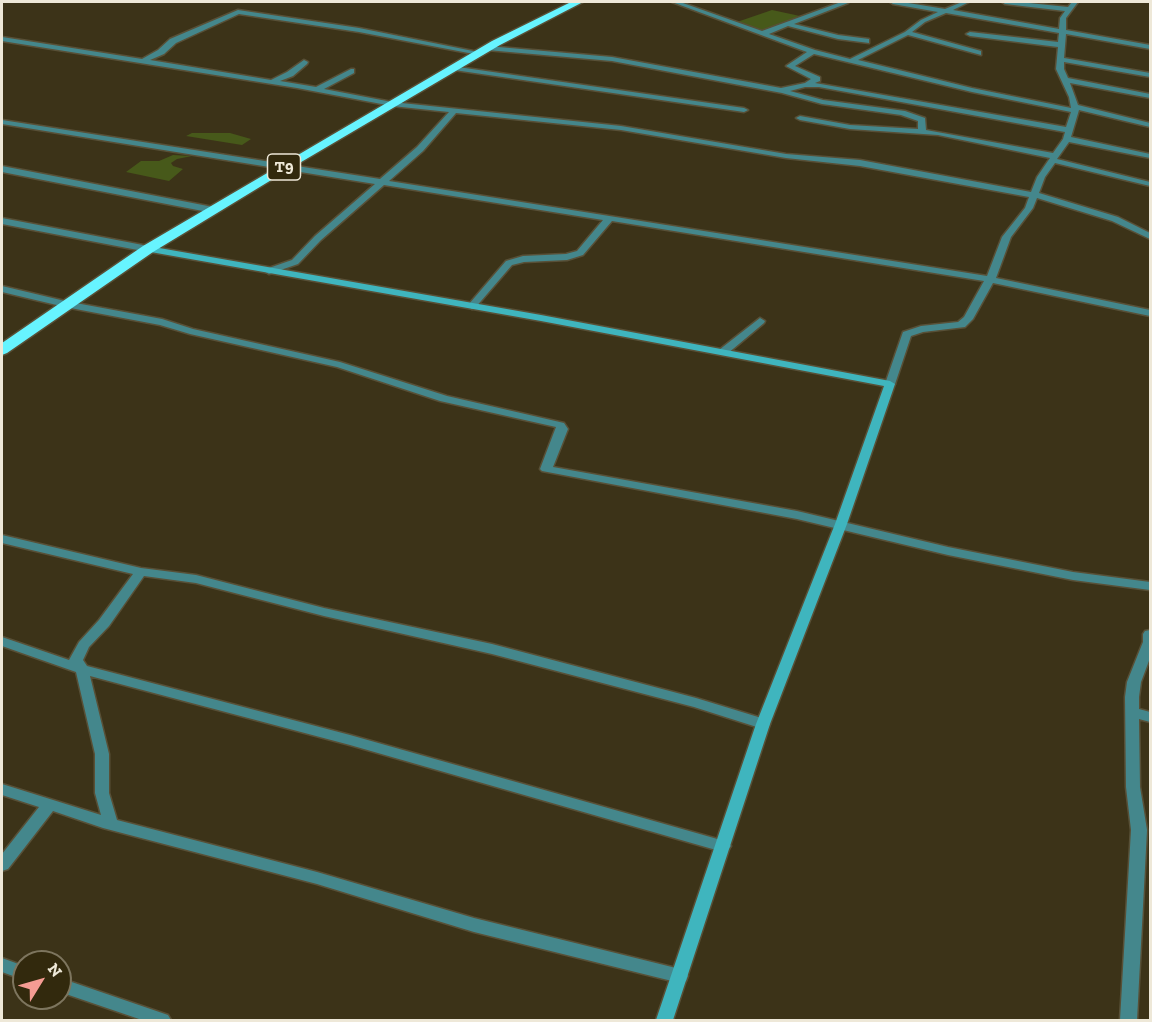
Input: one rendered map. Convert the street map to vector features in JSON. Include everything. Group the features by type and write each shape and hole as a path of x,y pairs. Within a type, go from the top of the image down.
{"highway":[{"name":"T9","path":"2,350 65,304 148,249 483,51 578,2"}],"street":[{"path":"675,2 813,52 972,90 1150,125"},
{"path":"761,34 846,2"},
{"path":"893,2 1150,46"},
{"path":"853,60 907,33 923,21 966,2"},
{"path":"1005,2 1068,9"},
{"path":"665,1020 763,724 841,524 907,334 921,329 961,325 968,319 990,280 1007,237 1029,208 1041,177 1068,135 1074,109 1073,97 1060,69 1060,59 1064,31 1063,18 1075,2"},
{"path":"142,62 161,52 173,41 238,12 483,51 612,59 783,90 822,102 902,113 922,120 922,132"},
{"path":"786,23 838,37 866,41"},
{"path":"907,33 978,53"},
{"path":"970,34 1062,45"},
{"path":"2,39 271,82 392,104 621,128 786,156 860,163 1035,195 1106,216 1150,236"},
{"path":"783,90 805,85 817,78 790,66 813,52"},
{"path":"1060,59 1150,75"},
{"path":"271,82 290,74 304,62"},
{"path":"454,68 744,110"},
{"path":"317,90 351,71"},
{"path":"1065,80 1150,96"},
{"path":"805,85 1068,135 1150,156"},
{"path":"269,271 296,262 318,238 420,150 455,110"},
{"path":"801,118 850,128 922,132 971,139 1150,184"},
{"path":"2,122 990,280 1150,313"},
{"path":"2,169 213,210"},
{"path":"472,306 509,263 523,259 567,257 580,253 609,219"},
{"path":"2,221 890,384"},
{"path":"2,289 65,304 162,322 190,331 340,365 444,399 560,425 562,429 546,469 841,524 948,550 1073,576 1150,586"},
{"path":"723,352 760,321"},
{"path":"2,539 141,572 196,579 324,612 492,649 696,703 763,724"},
{"path":"111,824 102,793 104,777 102,754 82,669 76,660 84,645 104,623 141,572"},
{"path":"1128,1020 1139,830 1133,786 1132,712 1134,681 1150,642 1150,634"},
{"path":"2,641 82,669 350,740 723,846"},
{"path":"1132,712 1150,717"},
{"path":"2,789 111,824 317,878 474,926 680,976"},
{"path":"2,865 49,805"},
{"path":"72,989 162,1020"}],"green space":[{"path":"772,10 800,16 760,32 737,22"},
{"path":"192,133 230,133 251,139 242,145 186,136"},
{"path":"173,155 192,156 177,159 171,163 183,169 169,181 126,172 141,161 159,161"}]}
